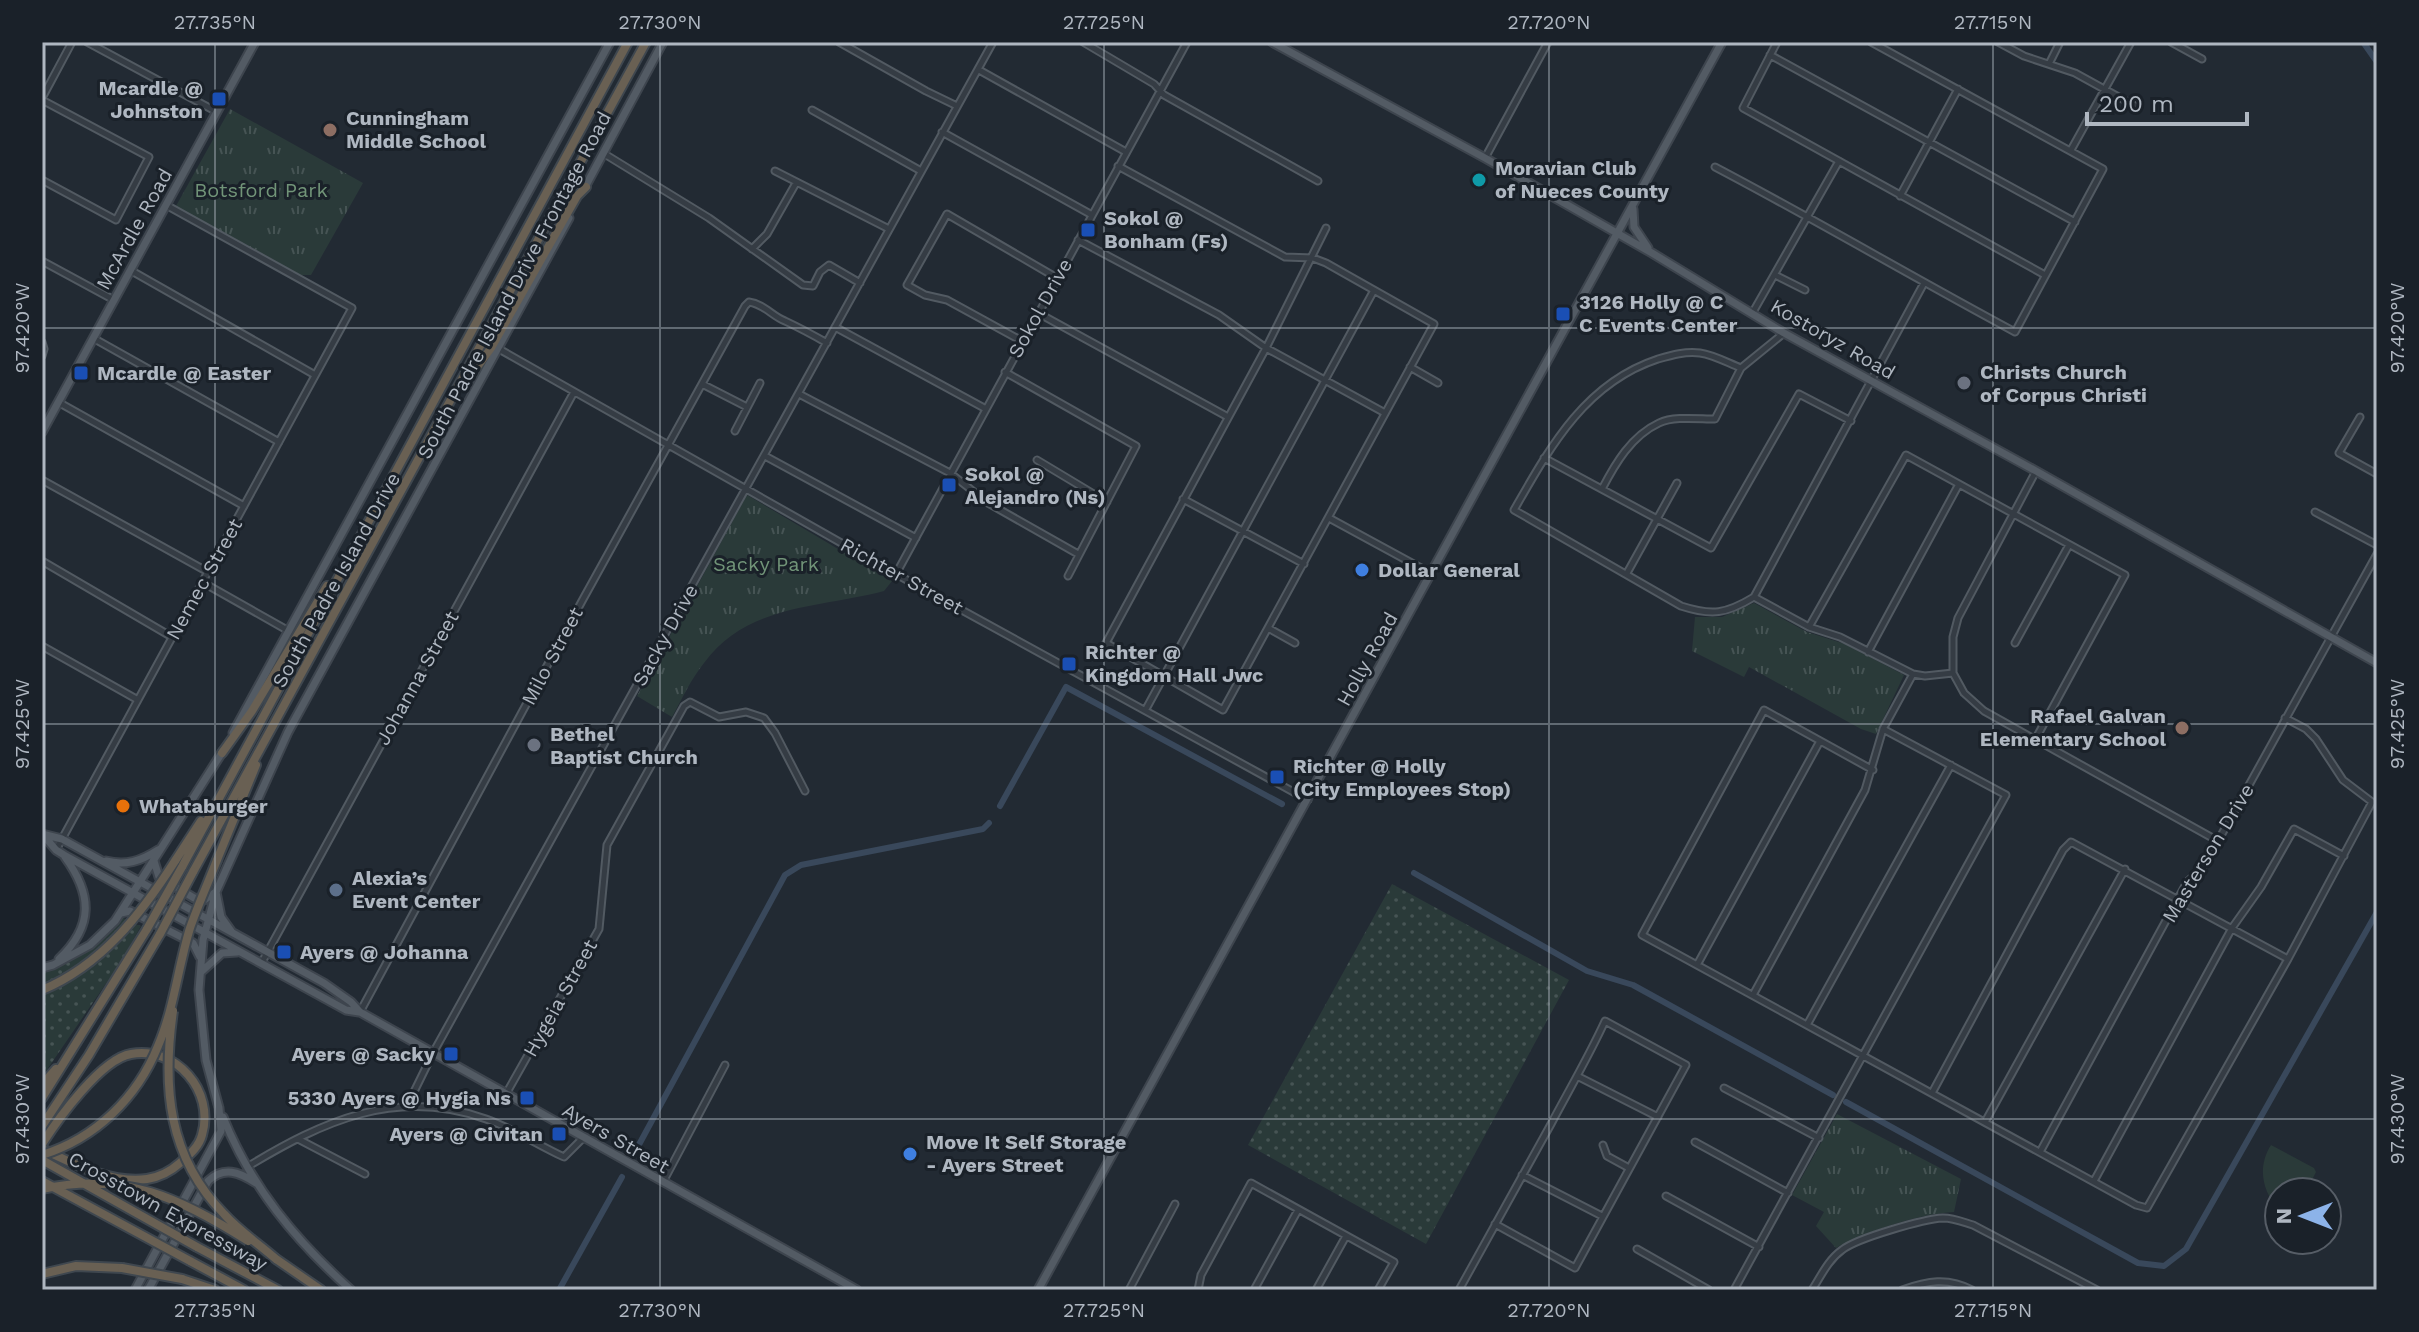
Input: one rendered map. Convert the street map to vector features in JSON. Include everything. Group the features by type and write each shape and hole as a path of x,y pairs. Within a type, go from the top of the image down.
{"highway":[{"path":"580,130 622,42"},
{"name":"South Padre Island Drive","path":"42,1098 147,929 178,864 228,780 628,42"},
{"name":"South Padre Island Drive","path":"42,1126 89,1055 160,934 646,42"},
{"path":"458,391 491,348 577,196 586,187"},
{"path":"222,753 252,711 368,521"},
{"path":"42,1152 63,1149 106,1122 130,1094 158,1047 190,928 255,774 258,756"},
{"path":"42,990 99,955 130,926 178,864"},
{"path":"180,968 166,1063 168,1097 177,1139 194,1177 223,1214 276,1259"},
{"path":"42,1085 77,1044"},
{"path":"129,1054 163,1055 192,1078 202,1095 205,1115 202,1135 196,1148 170,1172 148,1179 97,1173 42,1152 100,1071 129,1054"},
{"name":"Crosstown Expressway","path":"42,1152 197,1247 278,1290"},
{"name":"Crosstown Expressway","path":"42,1181 244,1290"},
{"path":"42,1189 63,1185 113,1184 188,1204 317,1288"},
{"path":"42,1274 76,1266 122,1268 182,1279 215,1290"}],"main road":[{"name":"McArdle Road","path":"42,432 255,42"},
{"name":"South Padre Island Drive Frontage Road","path":"42,968 90,945 120,914 222,753 610,42"},
{"name":"South Padre Island Drive Frontage Road","path":"135,1290 221,1131 199,1012 200,959 216,892 288,732 499,349 663,42"},
{"name":"Kostoryz Road","path":"1272,42 1485,158 1753,312 1784,333 2377,663"},
{"name":"Holly Road","path":"1038,1290 1722,42"},
{"path":"1633,206 1636,231 1652,253"},
{"name":"Ayers Street","path":"42,834 56,850 133,894 346,1010 360,1012"},
{"name":"Ayers Street","path":"42,834 62,839 300,970 351,1002 360,1012 857,1290"},
{"path":"97,859 126,863 144,859 160,849"},
{"path":"53,965 74,943 85,915 83,890 64,855"},
{"path":"154,861 159,877 194,898 204,900 216,892 221,917 233,933"},
{"path":"120,914 130,911 193,943 200,959"},
{"path":"199,974 222,954 241,953"},
{"path":"300,970 301,985"},
{"name":"Crosstown Expressway","path":"219,1108 247,1167 289,1230 351,1290"},
{"path":"148,1290 208,1181 215,1175 231,1171 259,1184"}],"street":[{"path":"42,180 116,220 149,157 42,99 72,42"},
{"path":"87,42 217,112"},
{"path":"839,42 957,106"},
{"name":"Sacky Drive","path":"408,1104 433,1053 993,42"},
{"path":"1083,42 1318,181"},
{"name":"Sokol Drive","path":"896,574 1187,42"},
{"path":"1485,158 1548,42"},
{"path":"1777,42 1743,108 2045,275"},
{"path":"1715,167 2015,332 2103,169 1871,42"},
{"path":"1998,42 2024,56 2075,73 2135,106"},
{"path":"2049,64 2060,42"},
{"path":"2071,150 2131,42"},
{"path":"2171,42 2202,59"},
{"path":"1770,55 2075,222"},
{"path":"979,70 1126,152"},
{"path":"1900,196 1958,89"},
{"path":"812,110 921,171"},
{"path":"942,132 1092,215"},
{"path":"603,153 709,218 783,273 808,287 813,286 820,272 829,265 860,283"},
{"path":"1753,312 1839,161"},
{"path":"1118,166 1285,257 1313,258 1326,263 1434,324 1223,710 1106,643 1266,348 1313,258 1326,228"},
{"path":"775,171 889,229"},
{"path":"752,249 767,234 796,183"},
{"name":"Nemec Street","path":"56,850 352,308 166,205"},
{"path":"1022,341 947,300 925,295 907,285 947,214 1057,278"},
{"path":"1078,240 1219,315 1266,348 1385,413"},
{"path":"42,261 114,300"},
{"path":"130,270 315,375"},
{"path":"1775,275 1805,290"},
{"path":"1741,368 1701,353 1677,353 1641,365 1603,387 1573,418 1544,458 1514,510 1681,606 1699,612 1718,613 1754,597 1924,283"},
{"path":"1146,709 1373,292"},
{"name":"Milo Street","path":"360,1012 749,302 757,303 783,321 795,324 827,343"},
{"path":"1038,313 1228,417"},
{"path":"835,327 986,409"},
{"path":"1602,489 1618,459 1635,441 1660,423 1690,418 1715,419 1741,368 1784,333"},
{"path":"93,338 279,442"},
{"path":"42,342 42,356"},
{"name":"Richter Street","path":"499,349 896,574 1308,800"},
{"path":"1410,367 1438,383"},
{"path":"1005,372 1136,446 1068,576"},
{"path":"735,431 760,383"},
{"path":"702,384 747,407"},
{"name":"Johanna Street","path":"261,964 574,392"},
{"path":"799,394 950,473 988,503 1078,554"},
{"path":"1544,458 1711,548 1799,394 1851,421"},
{"path":"58,402 244,506"},
{"path":"2360,417 2339,453 2377,474"},
{"path":"1809,627 1906,455 2125,575 2035,740"},
{"path":"765,456 916,538"},
{"path":"1037,460 1107,502"},
{"path":"2036,471 1958,618 1951,653 1953,673 1972,703 2005,725 2218,841"},
{"path":"42,480 208,572"},
{"path":"1627,573 1677,483"},
{"path":"1868,652 1959,484"},
{"path":"1183,499 1244,529 1304,564"},
{"path":"2315,512 2377,545"},
{"path":"1329,518 1432,574"},
{"path":"2015,643 2069,545"},
{"name":"Masterson Drive","path":"2040,1152 2187,882 2202,868 2218,841 2377,554"},
{"path":"42,561 172,637"},
{"path":"202,582 287,630"},
{"path":"1754,597 1809,627 1840,637 1913,674 1953,673"},
{"path":"1268,628 1295,643"},
{"path":"42,646 138,700"},
{"path":"1753,995 1865,790 1883,729 1913,674"},
{"name":"Hygeia Street","path":"506,1094 599,929 607,845 684,706 690,702 719,717 746,712 764,718 805,791"},
{"path":"1873,770 1764,710 1642,935 2147,1208 2288,959 2372,802 2343,780 2306,729 2285,718"},
{"path":"1734,1290 2006,795 1883,729"},
{"path":"1697,965 1820,741"},
{"path":"1807,1025 1951,765"},
{"path":"2094,1181 2232,928 2261,887 2294,829 2344,856"},
{"path":"1932,1093 2063,850 2071,842 2288,959"},
{"path":"1985,1122 2125,869"},
{"path":"1459,1290 1605,1021 1686,1065 1575,1268 1495,1224"},
{"path":"662,1183 725,1065"},
{"path":"1577,1076 1658,1117"},
{"path":"1724,1088 1819,1138"},
{"path":"247,1167 346,1116 408,1104 449,1109 487,1119 564,1157 584,1137"},
{"path":"298,1139 365,1174"},
{"path":"1695,1142 1788,1193"},
{"path":"1603,1145 1607,1156 1629,1168"},
{"path":"1522,1175 1602,1216"},
{"path":"1198,1290 1201,1275 1251,1183 1394,1262 1378,1290"},
{"path":"1666,1196 1759,1247"},
{"path":"1129,1290 1175,1204"},
{"path":"1254,1290 1298,1210"},
{"path":"1812,1290 1842,1249 1862,1240 1942,1218 1973,1225 2097,1290"},
{"path":"1316,1290 1346,1236"},
{"path":"1637,1249 1709,1290"},
{"path":"1902,1290 1937,1281 1963,1285 1972,1290"}],"green space":[{"name":"Botsford Park","path":"230,109 363,183 311,275 301,275 176,206"},
{"name":"Sacky Park","path":"747,495 892,581 884,591 786,611 741,629 721,644 704,663 672,717 637,696"},
{"path":"1754,603 1807,632 1845,644 1904,675 1876,734 1861,729 1749,667 1744,677 1692,651 1695,617 1722,617"},
{"path":"1392,884 1569,980 1426,1244 1248,1145"},
{"path":"123,917 141,926 120,963 42,1077 42,971 87,950"},
{"path":"1837,1114 1961,1179 1954,1212 1893,1224 1836,1248 1816,1226 1824,1212 1792,1195"},
{"path":"2271,1145 2314,1168 2316,1172 2314,1176 2263,1176"}],"waterway":[{"path":"2363,42 2377,62"},
{"path":"1000,806 1066,687 1282,804"},
{"path":"635,1152 785,875 801,865 983,829 989,823"},
{"path":"1414,873 1587,971 1633,985 1833,1095"},
{"path":"1846,1102 2138,1263 2164,1266 2186,1249 2377,912"},
{"path":"559,1290 622,1177"}],"place":[{"name":"Mcardle @ Johnston","path":"219,99"},
{"name":"Cunningham Middle School","path":"330,130"},
{"name":"Moravian Club of Nueces County","path":"1479,180"},
{"name":"Sokol @ Bonham (Fs)","path":"1088,230"},
{"name":"3126 Holly @ C C Events Center","path":"1563,314"},
{"name":"Mcardle @ Easter","path":"81,373"},
{"name":"Christs Church of Corpus Christi","path":"1964,383"},
{"name":"Sokol @ Alejandro (Ns)","path":"949,485"},
{"name":"Dollar General","path":"1362,570"},
{"name":"Richter @ Kingdom Hall Jwc","path":"1069,664"},
{"name":"Rafael Galvan Elementary School","path":"2182,728"},
{"name":"Bethel Baptist Church","path":"534,745"},
{"name":"Richter @ Holly (City Employees Stop)","path":"1277,777"},
{"name":"Whataburger","path":"123,806"},
{"name":"Alexia’s Event Center","path":"336,890"},
{"name":"Ayers @ Johanna","path":"284,952"},
{"name":"Ayers @ Sacky","path":"451,1054"},
{"name":"5330 Ayers @ Hygia Ns","path":"527,1098"},
{"name":"Ayers @ Civitan","path":"559,1134"},
{"name":"Move It Self Storage - Ayers Street","path":"910,1154"}]}
